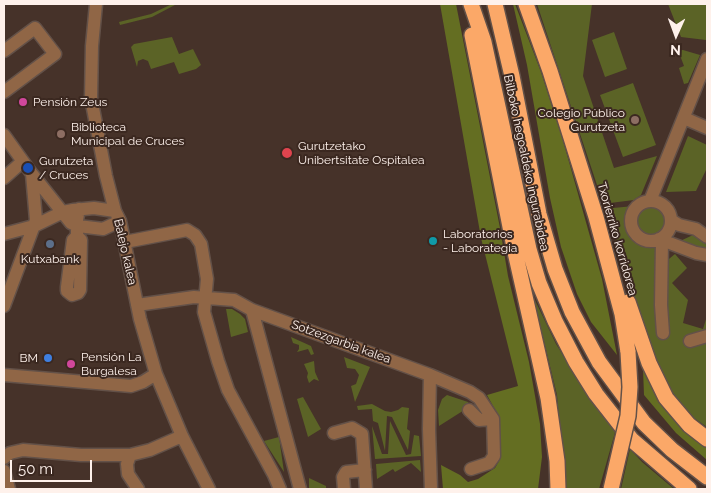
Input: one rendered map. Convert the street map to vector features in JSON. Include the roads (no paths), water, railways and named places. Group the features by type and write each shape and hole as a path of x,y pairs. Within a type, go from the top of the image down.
{"highway":[{"path":"465,4 515,252 543,371 553,426 558,489"},
{"name":"Bilboko hegoaldeko ingurabidea","path":"471,4 484,42 529,249 555,321 576,362 596,394 632,440 689,489"},
{"name":"Bilboko hegoaldeko ingurabidea","path":"495,4 512,76 541,222 552,261 572,312 599,362 644,423 672,450 707,477"},
{"name":"Txorierriko korridorea","path":"526,4 550,71 596,217 622,314 628,352 630,386 628,416 611,489"},
{"path":"596,217 611,244 648,363 666,398 689,424 707,439"},
{"path":"547,489 553,426"}],"street":[{"name":"Balejo kalea","path":"96,4 92,46 91,98 106,176 125,242 137,305 156,374 182,436 209,489"},
{"path":"4,51 35,28 56,54 4,92"},
{"path":"650,201 707,59"},
{"path":"684,118 707,128"},
{"path":"4,135 22,162 78,231"},
{"path":"4,178 22,162"},
{"path":"4,306 28,227 36,220 32,174"},
{"path":"663,333 660,240 668,232 671,220 668,210 663,205 650,201 638,206 634,210 631,222 632,228 640,238 660,240 707,255"},
{"path":"4,234 28,227 63,212 79,209 94,208 117,216 103,229 78,231"},
{"path":"78,231 77,214 79,209"},
{"path":"671,220 679,225 696,229 707,237"},
{"path":"125,242 187,230 196,235 201,244 207,280 207,297 204,312 228,390 280,489"},
{"name":"Sotzezgarbia kalea","path":"137,305 194,297 234,300 252,310 430,375 470,392 479,398 493,419"},
{"path":"252,310 300,489"},
{"path":"690,340 707,336"},
{"path":"4,375 131,386 143,382 156,374"},
{"path":"430,375 431,489"},
{"path":"468,410 479,420 493,419 494,456 489,463 471,469"},
{"path":"334,433 352,428 362,434 366,489"},
{"path":"4,458 10,453 23,450 81,455 130,455 150,450 182,436"},
{"path":"130,455 127,464 128,474 138,489"},
{"path":"344,489 343,477 346,472 365,470"},
{"path":"4,471 9,489"}],"place":[{"name":"Pensión Zeus","path":"23,102"},
{"name":"Colegio Público Gurutzeta","path":"635,120"},
{"name":"Biblioteca Municipal de Cruces","path":"61,134"},
{"name":"Gurutzetako Unibertsitate Ospitalea","path":"287,153"},
{"name":"Gurutzeta / Cruces","path":"28,168"},
{"name":"Laboratorios - Laborategia","path":"433,241"},
{"name":"Kutxabank","path":"50,244"},
{"name":"BM","path":"48,358"},
{"name":"Pensión La Burgalesa","path":"71,364"}]}
